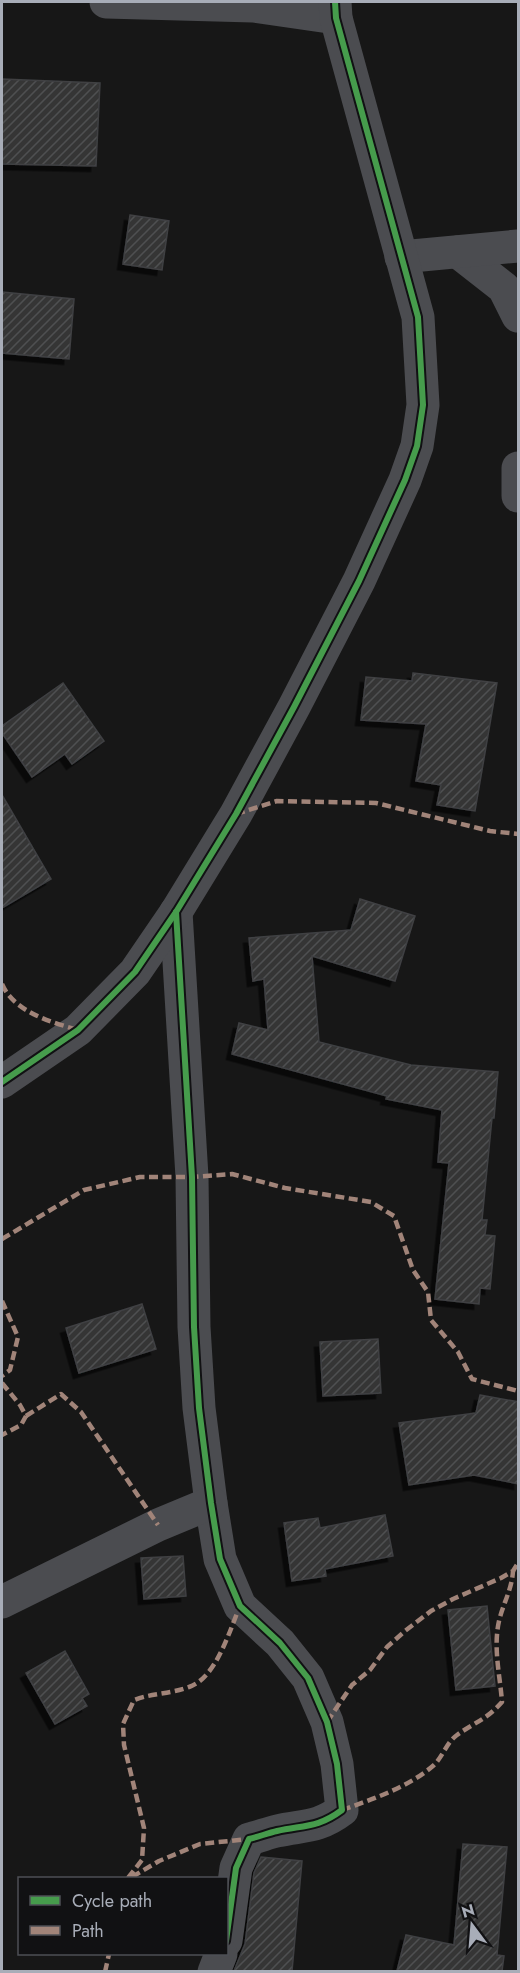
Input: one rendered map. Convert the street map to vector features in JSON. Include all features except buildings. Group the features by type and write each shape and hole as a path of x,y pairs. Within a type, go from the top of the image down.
{"street":[{"path":"2,1082 78,1030 135,972 176,912 236,814 359,581 405,480 417,446 423,405 418,317 336,10 106,2"},
{"path":"401,257 519,246"},
{"path":"458,252 504,288 519,316"},
{"path":"519,468 519,496"},
{"path":"176,912 192,1177 194,1327 198,1397 220,1558 240,1606 280,1643 308,1678 323,1714 337,1764 342,1810 330,1819 306,1828 277,1831 249,1839 236,1868 228,1926"},
{"path":"2,1602 158,1525 211,1503"},
{"path":"214,1971 220,1955"}],"marked path":[{"path":"236,814 277,801 376,803 490,831 518,834"},
{"path":"2,984 15,1002 24,1009 78,1030"},
{"path":"2,1239 84,1190 140,1177 232,1174 285,1188 371,1202 394,1216 413,1270 428,1292 431,1320 458,1352 472,1379 518,1391"},
{"path":"2,1301 18,1337 10,1370 2,1376"},
{"path":"2,1383 26,1416 21,1425 2,1435"},
{"path":"26,1416 61,1394 81,1412 158,1525"},
{"path":"327,1722 352,1685 370,1670 387,1647 405,1631 431,1611 513,1571 518,1563"},
{"path":"342,1810 390,1792 424,1773 434,1765 454,1738 502,1702 497,1631 513,1571"},
{"path":"129,1877 142,1860 144,1828 124,1745 123,1724 134,1700 189,1687 207,1674 226,1641 240,1606"},
{"path":"132,1877 159,1861 200,1844 249,1839"},
{"path":"105,1972 109,1955"}],"cycle path":[{"path":"2,1082 78,1030 135,972 176,912 236,814 294,707 359,581 405,480 417,446 423,405 418,317 336,18 335,2"},
{"path":"176,912 192,1177 194,1327 199,1408 220,1559 240,1606 280,1643 308,1678 327,1722 337,1764 342,1810 318,1823 249,1839 236,1868 228,1926"}]}
